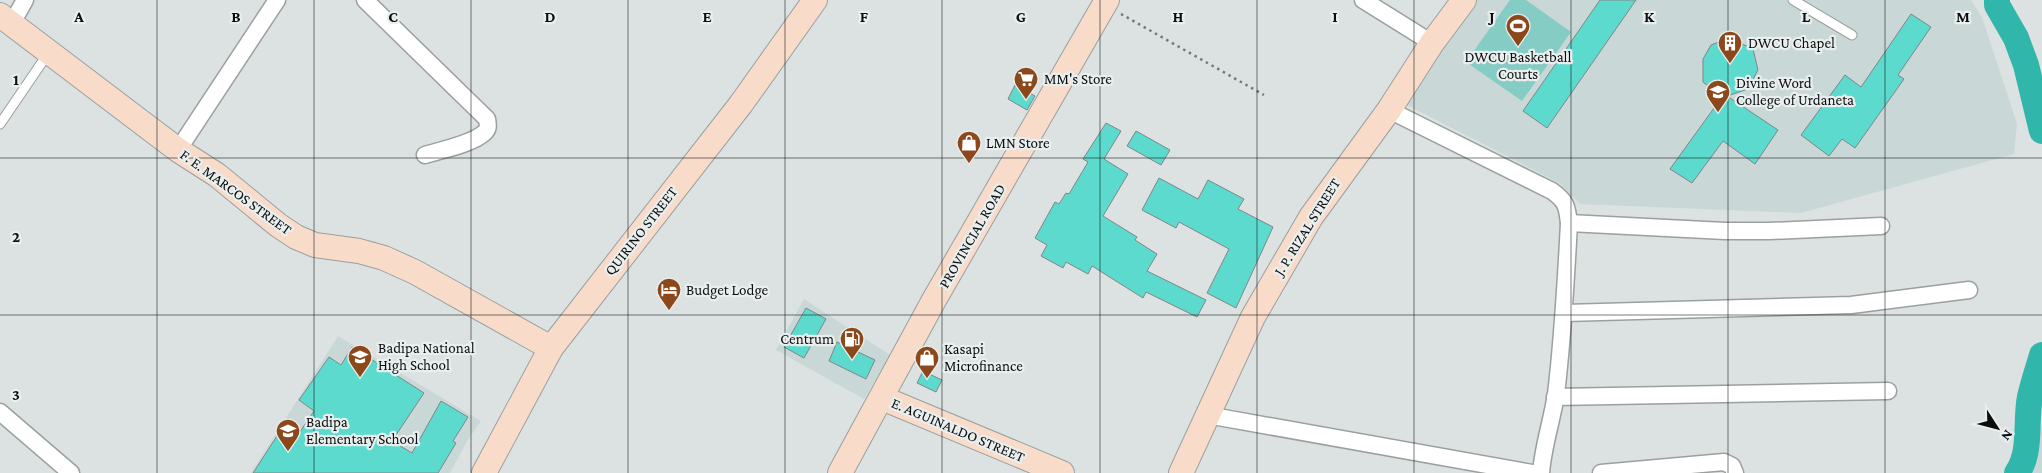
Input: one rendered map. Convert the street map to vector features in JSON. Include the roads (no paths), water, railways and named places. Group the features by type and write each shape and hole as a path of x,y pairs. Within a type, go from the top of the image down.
{"street":[{"path":"6,19 25,0"},
{"path":"178,150 277,0"},
{"path":"365,0 487,119 488,127 485,133 476,138 425,155"},
{"name":"QUIRINO STREET","path":"484,473 551,348 740,104 815,0"},
{"path":"1364,0 1432,43"},
{"name":"J. P. RIZAL STREET","path":"1181,473 1253,317 1311,217 1389,110 1432,43 1464,0"},
{"name":"PROVINCIAL ROAD","path":"840,473 934,300 1105,2"},
{"name":"F. E. MARCOS STREET","path":"6,19 178,150 218,176 278,225 296,237 315,244 359,251 384,258 415,272 551,348"},
{"path":"1389,110 1552,190 1562,198 1567,210 1569,223 1565,312 1555,397 1542,451 1541,473"},
{"path":"1569,223 1734,231 1881,226"},
{"path":"1565,312 1851,305 1969,290"},
{"path":"1555,397 1888,391"},
{"name":"E. AGUINALDO STREET","path":"882,398 1062,473"},
{"path":"0,412 71,473"},
{"path":"1207,415 1532,473"},
{"path":"1601,473 1724,462 1732,466 1735,473"}],"lane":[{"path":"1793,0 1852,35"},
{"path":"0,124 49,52"}],"waterway":[{"path":"1997,0 1997,5 2016,38 2026,65 2042,131"},
{"path":"2017,473 2025,456 2030,397 2042,355"}],"place":[{"name":"DWCU Basketball Courts","path":"1518,47"},
{"name":"DWCU Chapel","path":"1730,64"},
{"name":"MM's Store","path":"1026,100"},
{"name":"Divine Word College of Urdaneta","path":"1718,113"},
{"name":"LMN Store","path":"969,164"},
{"name":"Budget Lodge","path":"669,311"},
{"name":"Centrum","path":"852,360"},
{"name":"Badipa National High School","path":"360,378"},
{"name":"Kasapi Microfinance","path":"927,379"},
{"name":"Badipa Elementary School","path":"288,452"}]}
